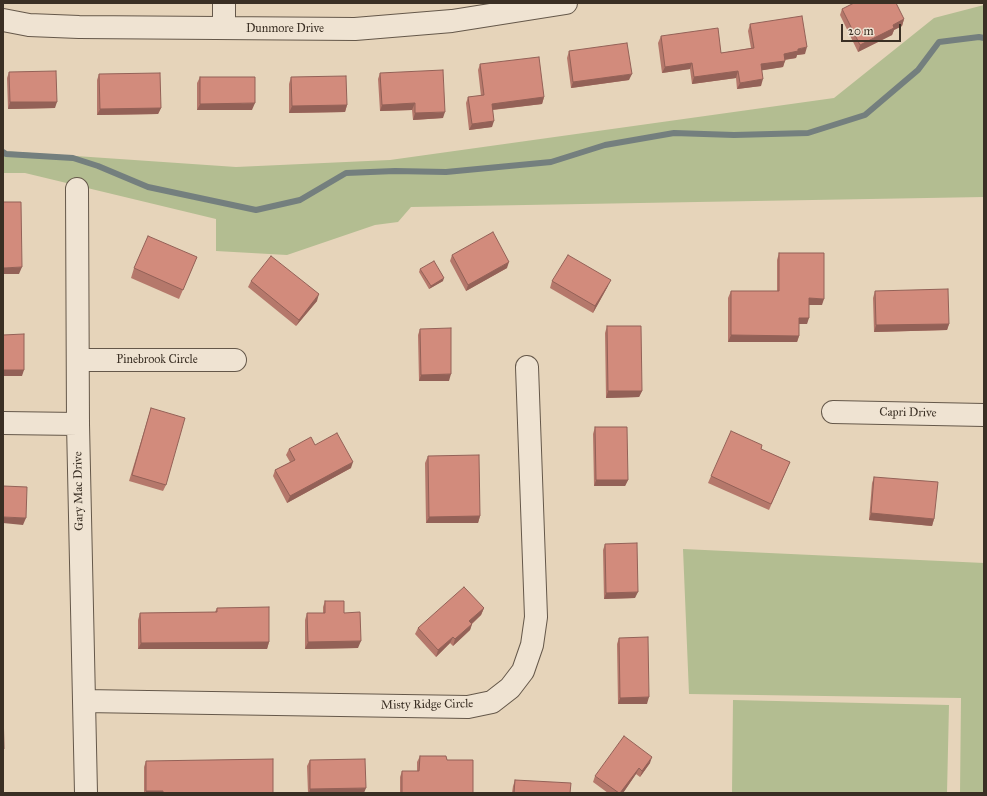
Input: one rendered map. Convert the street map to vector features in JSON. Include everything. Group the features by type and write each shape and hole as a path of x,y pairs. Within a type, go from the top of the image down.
{"street":[{"path":"224,3 224,28"},
{"name":"Dunmore Drive","path":"3,20 29,25 79,27 355,29 452,21 566,3"},
{"name":"Gary Mac Drive","path":"77,189 79,360 78,424 86,793"},
{"name":"Pinebrook Circle","path":"79,360 234,360"},
{"name":"Misty Ridge Circle","path":"84,701 468,707 492,702 510,688 523,671 532,645 536,617 527,367"},
{"name":"Capri Drive","path":"833,412 984,415"},
{"path":"3,423 78,424"}],"green space":[{"path":"984,5 984,197 411,207 398,222 375,225 287,255 216,251 216,219 25,173 3,173 3,151 236,167 390,160 834,98 934,18"},
{"path":"683,549 984,563 984,793 960,793 961,698 689,694"},
{"path":"733,700 949,705 947,793 732,793"}],"building":[{"path":"854,3 896,3 904,19 893,25 894,28 860,45 842,9"},
{"path":"802,16 807,47 798,49 798,51 784,54 785,61 761,64 763,79 740,83 738,71 694,77 692,63 665,67 661,36 718,28 721,53 754,48 750,24"},
{"path":"627,43 632,74 573,82 569,51"},
{"path":"539,57 544,97 492,104 494,121 472,124 468,97 484,95 480,64"},
{"path":"443,70 445,112 415,113 415,103 382,105 380,73"},
{"path":"56,71 57,102 10,102 9,72"},
{"path":"160,73 161,108 100,109 99,74"},
{"path":"346,76 347,105 292,106 291,77"},
{"path":"200,77 255,77 255,103 200,104"},
{"path":"3,202 21,202 22,267 3,268"},
{"path":"493,232 509,262 468,285 452,255"},
{"path":"148,236 197,257 183,290 134,268"},
{"path":"779,253 824,253 824,299 809,298 809,318 799,318 799,336 731,335 731,291 779,291"},
{"path":"568,255 611,280 595,306 552,281"},
{"path":"271,256 319,294 299,320 251,281"},
{"path":"434,261 444,278 431,286 420,269"},
{"path":"948,289 949,324 876,325 875,291"},
{"path":"607,326 641,326 642,391 608,391"},
{"path":"451,328 451,374 421,375 420,329"},
{"path":"24,334 24,370 3,370 3,335"},
{"path":"151,408 185,418 166,485 132,475"},
{"path":"595,427 627,427 628,480 596,480"},
{"path":"731,431 762,445 761,449 790,462 771,504 711,476"},
{"path":"337,433 353,462 290,496 275,470 295,460 289,449 311,437 315,445"},
{"path":"479,455 480,516 429,517 428,456"},
{"path":"874,477 938,482 934,519 871,513"},
{"path":"3,486 27,487 26,518 3,517"},
{"path":"637,543 638,592 606,593 605,544"},
{"path":"464,587 484,608 469,621 472,624 455,639 453,637 438,650 418,628"},
{"path":"325,601 344,601 344,613 360,612 361,641 308,642 307,613 325,613"},
{"path":"269,607 269,642 141,643 140,613 217,612 217,608"},
{"path":"648,637 649,697 620,698 619,638"},
{"path":"3,707 4,749 3,749"},
{"path":"624,736 652,757 642,771 639,768 619,793 595,776"},
{"path":"420,756 446,756 447,760 473,760 473,793 402,793 402,771 419,771"},
{"path":"273,759 273,793 163,793 163,791 146,791 146,761"},
{"path":"365,759 366,788 310,789 310,760"},
{"path":"515,780 571,783 570,793 514,793"}],"waterway":[{"path":"3,152 6,154 73,158 98,166 148,187 256,210 300,200 346,173 395,171 446,172 551,162 605,145 674,133 734,135 808,133 865,115 918,70 939,42 979,37 984,38"}]}
